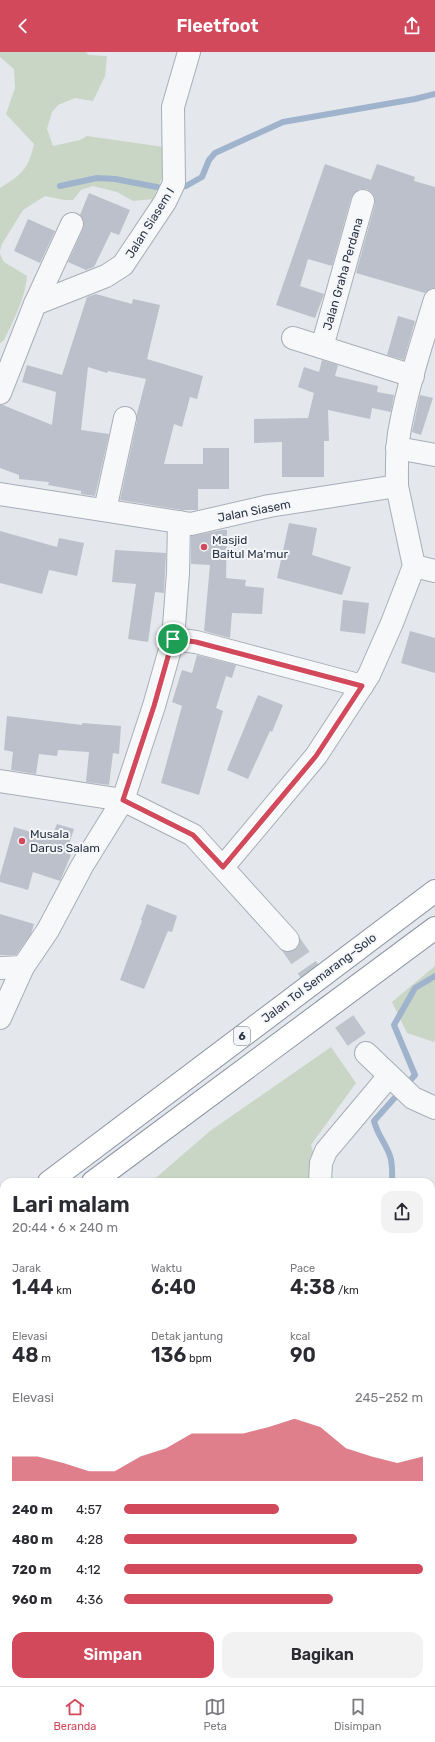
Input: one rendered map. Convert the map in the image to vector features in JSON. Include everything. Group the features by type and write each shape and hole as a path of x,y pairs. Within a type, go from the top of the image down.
{"highway":[{"name":"Jalan Tol Semarang–Solo","path":"54,1178 435,891"},
{"name":"6","path":"98,1178 435,928"}],"street":[{"name":"Jalan Siasem I","path":"36,304 106,276 123,265 170,192 173,107 188,52"},
{"name":"Jalan Graha Perdana","path":"322,347 363,201"},
{"path":"0,393 36,304 72,224"},
{"path":"223,867 316,756 370,675 414,566 397,486 397,448 412,376 435,300"},
{"name":"Jalan Graha Perdana","path":"292,338 412,376"},
{"path":"105,510 125,418"},
{"path":"397,448 435,455"},
{"name":"Jalan Siasem","path":"0,494 191,524 269,506 397,486"},
{"path":"0,1018 23,967 48,930 82,866 123,800 154,706 173,639 178,573 179,522"},
{"path":"414,566 435,571"},
{"path":"173,639 196,642 362,686"},
{"path":"0,781 123,800 193,835 288,940"},
{"path":"0,968 23,967"},
{"path":"366,1054 392,1079 428,1102"},
{"path":"320,1178 321,1163 326,1151 392,1079"}],"green space":[{"path":"0,52 86,52 89,55 107,56 105,76 93,101 75,98 58,105 52,112 47,129 53,146 80,140 87,136 164,147 167,166 153,199 133,201 117,192 93,186 81,190 73,200 64,200 45,196 23,210 2,244 0,251 0,188 14,179 23,170 32,153 34,144 6,114 15,88 14,69 0,57"},
{"path":"0,254 4,262 27,276 24,293 18,309 4,340 0,343"},
{"path":"435,966 434,1042 407,1033 392,1002"},
{"path":"331,1047 356,1083 311,1145 321,1178 156,1178 210,1131"}],"building":[{"path":"325,164 371,180 377,164 415,177 414,181 435,187 435,288 432,288 425,293 356,273 375,204 375,198 372,193 367,189 360,189 355,192 351,198 332,266 308,259 300,286 324,294 315,318 276,305"},
{"path":"89,193 130,210 119,235 111,232 94,267 86,270 68,262 83,229 84,222 80,215"},
{"path":"28,219 55,231 40,263 14,251"},
{"path":"96,294 132,304 133,299 160,305 147,359 203,376 197,399 190,397 182,427 174,424 164,464 203,464 203,448 229,448 229,489 198,489 198,510 182,510 120,500 137,421 137,414 146,379 108,371 107,373 88,367 81,430 109,434 95,496 81,494 81,491 48,485 49,482 19,479 19,475 0,468 0,405 52,425 56,392 22,382 27,365 62,375 87,297"},
{"path":"398,316 415,321 404,360 387,355"},
{"path":"322,360 338,365 335,376 378,386 377,392 394,395 391,412 372,408 370,419 328,410 329,441 324,441 324,477 282,477 282,442 254,443 254,419 308,418 314,393 298,387 304,367 319,372"},
{"path":"420,395 433,398 421,435 412,432"},
{"path":"289,523 317,528 312,555 351,567 342,595 277,578"},
{"path":"227,530 226,578 246,580 245,586 264,588 262,614 232,613 230,638 204,631 210,565 191,564 191,536"},
{"path":"0,531 57,547 59,538 84,543 77,576 49,570 42,594 0,583"},
{"path":"115,550 166,553 164,593 155,592 148,642 128,639 136,584 112,582"},
{"path":"343,600 369,603 365,634 340,631"},
{"path":"410,631 435,638 435,673 401,663"},
{"path":"197,655 236,665 232,678 226,676 216,708 223,711 199,795 161,783 182,706 172,702 182,670 192,673"},
{"path":"258,695 283,705 272,732 270,731 248,779 227,770"},
{"path":"7,716 82,725 82,723 121,726 119,754 113,753 109,785 86,782 89,752 58,750 57,756 39,754 36,774 11,770 13,752 4,750"},
{"path":"57,824 74,829 66,853 71,855 60,881 33,872 28,890 0,882 0,876 14,827 51,838"},
{"path":"147,904 177,916 172,932 168,931 144,989 120,980"},
{"path":"0,914 34,924 31,934 16,955 0,955"}],"waterway":[{"path":"178,187 186,186 202,177 209,160 215,153 283,122 415,99 435,94"},
{"path":"60,186 97,178 115,179 167,189"},
{"path":"392,1178 390,1156 374,1121 415,1075 394,1025 415,988 435,976"}],"tunnel":[{"path":"288,940 366,1053"}],"place":[{"name":"Masjid Baitul Ma'mur","path":"204,547"},
{"name":"Musala Darus Salam","path":"22,841"}],"route":[{"path":"173,639 196,642 362,686 316,756 223,867 193,835 123,800 154,706 173,639"}]}
